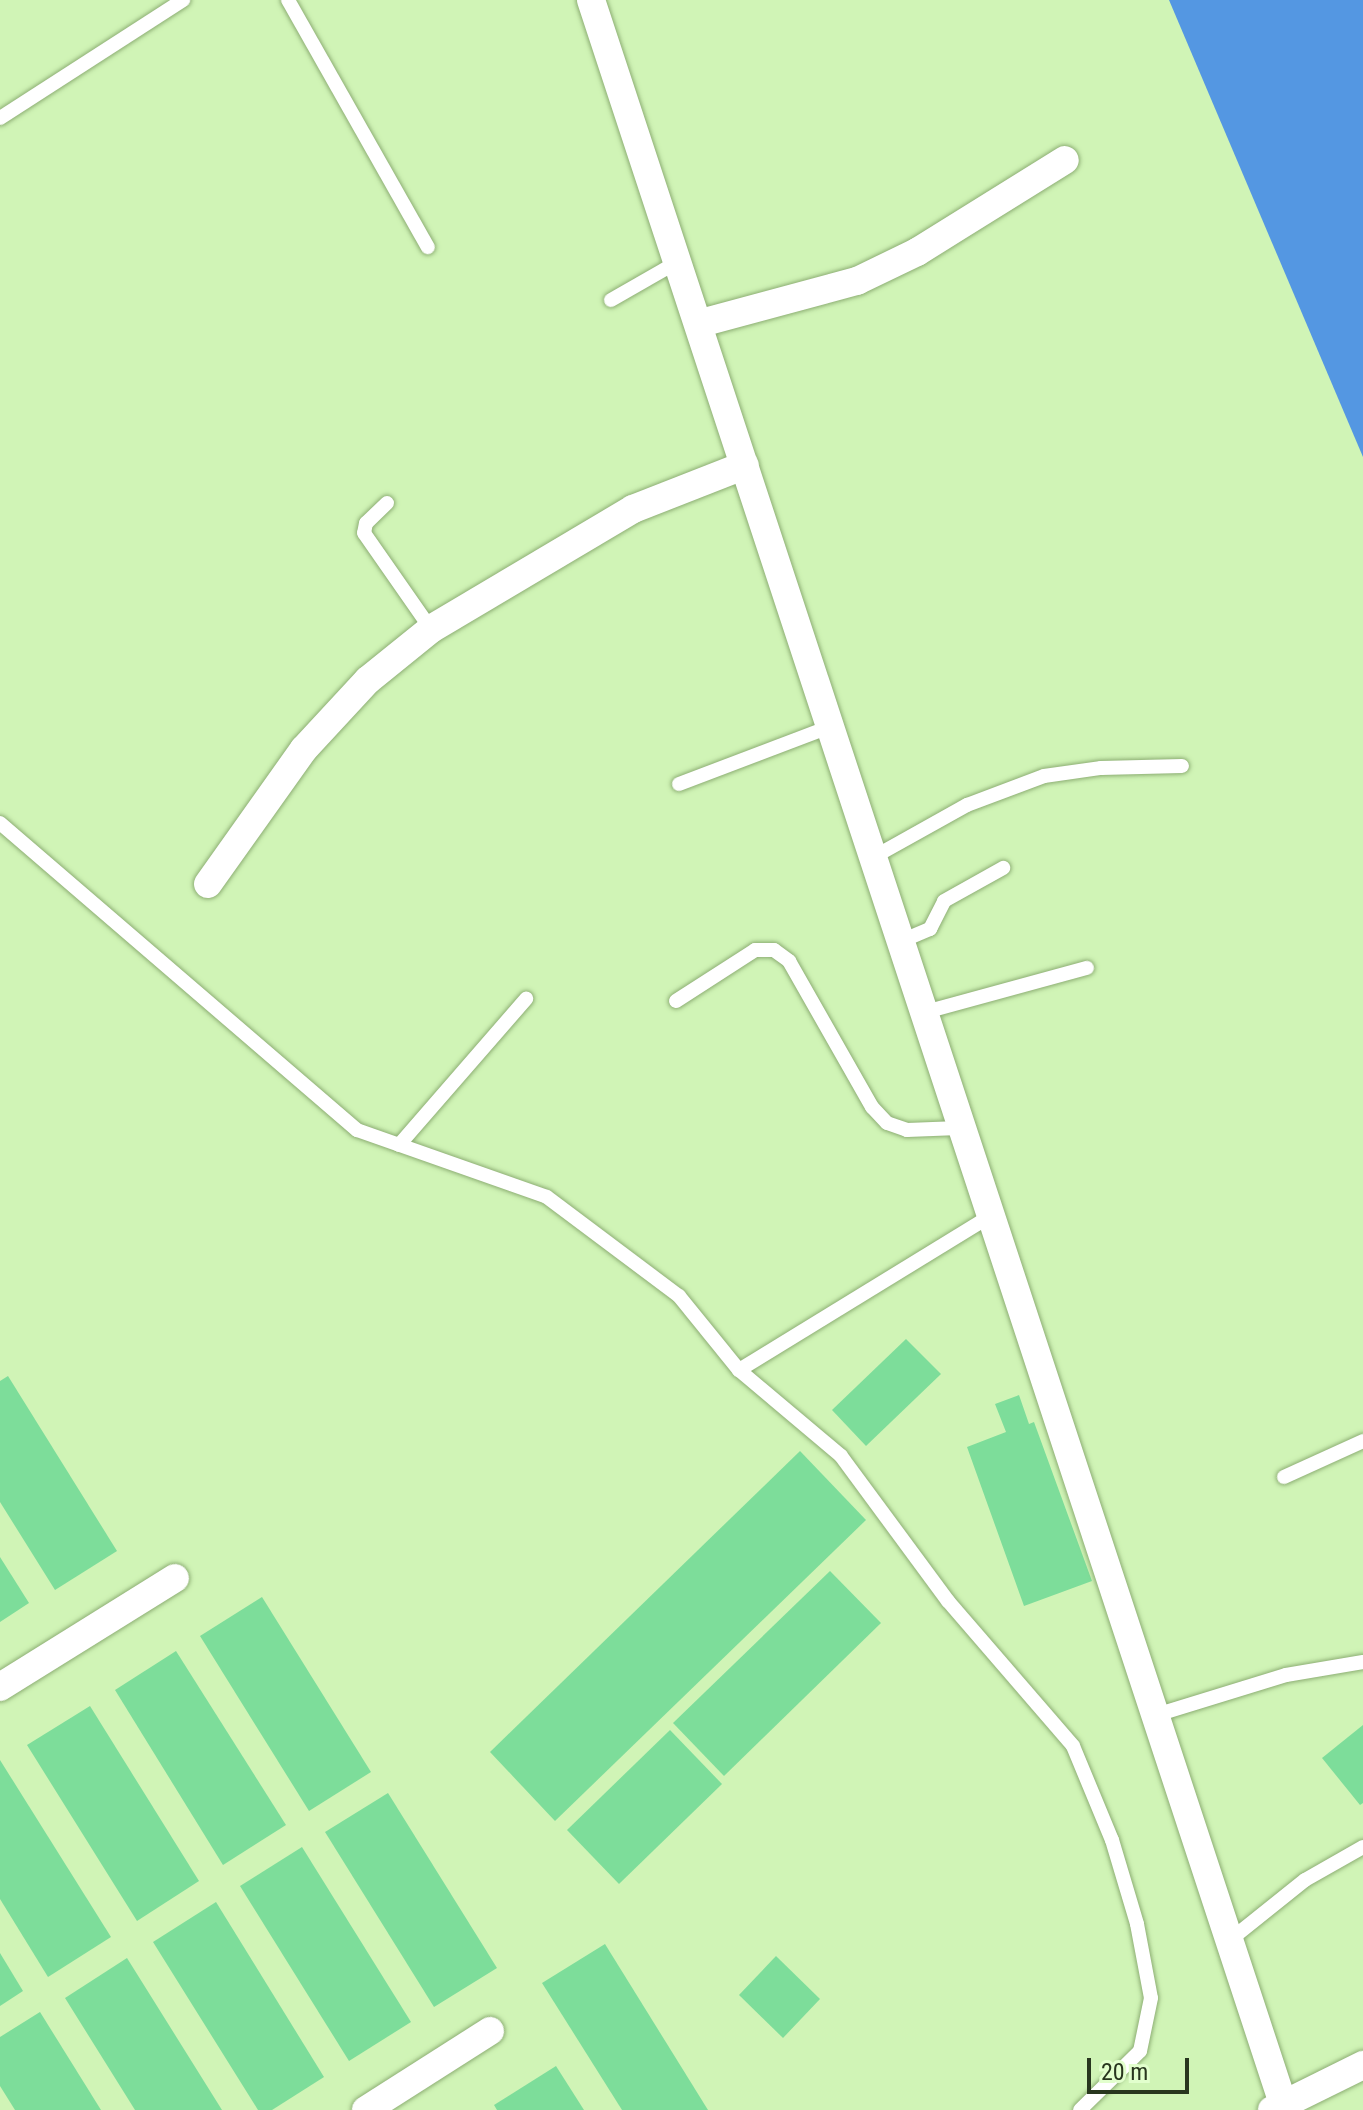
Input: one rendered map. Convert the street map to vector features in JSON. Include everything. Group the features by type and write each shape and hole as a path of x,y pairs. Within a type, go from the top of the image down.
{"street":[{"path":"591,0 701,323 959,1128 1230,1940 1280,2109 1363,2065"},
{"path":"701,323 857,281 917,252 1065,160"},
{"path":"208,884 304,749 368,680 431,629 633,509 745,465"},
{"path":"0,1687 175,1578"},
{"path":"366,2110 490,2031"}],"lane":[{"path":"0,118 183,0"},
{"path":"288,0 428,247"},
{"path":"611,300 679,261"},
{"path":"387,503 366,523 364,533 431,629"},
{"path":"679,784 829,727"},
{"path":"872,858 967,805 1044,776 1101,768 1182,766"},
{"path":"0,823 357,1130 547,1197 679,1296 739,1370 841,1456 948,1601 1073,1746 1112,1840 1137,1924 1151,1998 1140,2051 1080,2110"},
{"path":"899,942 930,929 944,901 1003,868"},
{"path":"676,1001 755,950 774,950 789,961 872,1107 887,1123 907,1130 959,1128"},
{"path":"922,1013 1087,968"},
{"path":"399,1145 526,999"},
{"path":"739,1370 989,1217"},
{"path":"1284,1477 1363,1441"},
{"path":"1156,1715 1286,1675 1363,1662"},
{"path":"1230,1940 1305,1880 1363,1847"}],"water":[{"path":"1169,0 1363,0 1363,457"}],"building":[{"path":"906,1339 941,1374 866,1446 832,1410"},
{"path":"8,1376 117,1551 55,1590 0,1502 0,1381"},
{"path":"1019,1395 1029,1424 1034,1422 1092,1581 1024,1606 967,1447 1006,1432 995,1404"},
{"path":"800,1451 866,1520 555,1821 490,1752"},
{"path":"0,1557 29,1603 0,1622"},
{"path":"830,1571 881,1623 724,1776 673,1723"},
{"path":"262,1597 371,1772 309,1811 200,1636"},
{"path":"176,1651 286,1825 223,1865 115,1690"},
{"path":"90,1706 199,1881 137,1921 27,1745"},
{"path":"1363,1725 1363,1803 1360,1805 1322,1758"},
{"path":"670,1730 722,1784 619,1884 567,1830"},
{"path":"0,1760 111,1937 48,1977 0,1899"},
{"path":"388,1793 497,1968 434,2007 325,1832"},
{"path":"302,1847 411,2022 349,2061 240,1886"},
{"path":"216,1902 324,2077 272,2110 258,2110 153,1942"},
{"path":"605,1944 708,2110 622,2110 542,1983"},
{"path":"0,1953 23,1991 0,2006"},
{"path":"776,1956 820,1999 783,2038 739,1995"},
{"path":"127,1958 222,2110 135,2110 65,1998"},
{"path":"40,2012 101,2110 15,2110 0,2086 0,2037"},
{"path":"556,2066 584,2110 497,2110 494,2105"}]}
